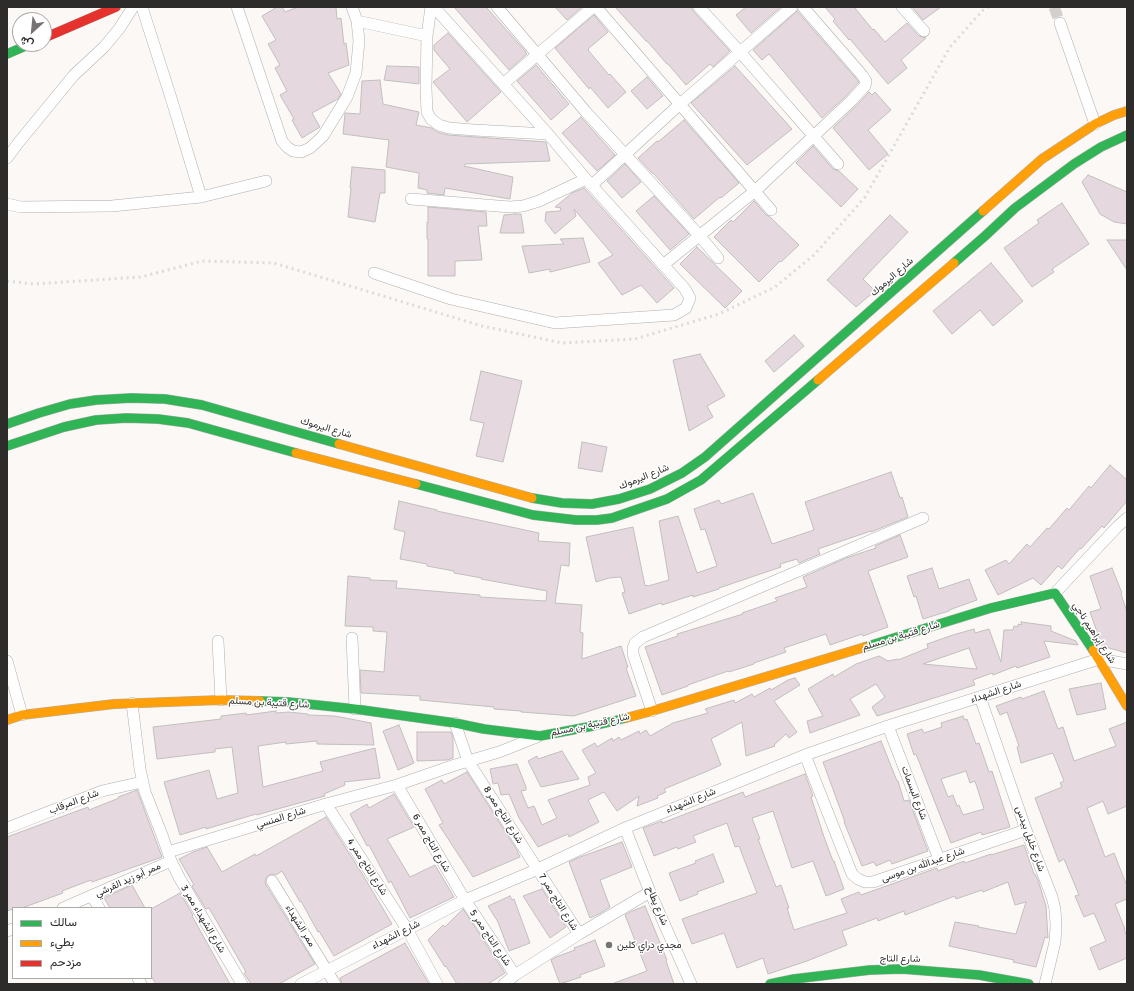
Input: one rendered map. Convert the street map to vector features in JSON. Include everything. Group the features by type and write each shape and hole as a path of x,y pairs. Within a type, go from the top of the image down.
{"main road":[{"path":"52,35 116,7"},
{"name":"شارع اليرموك","path":"7,424 70,404 96,400 131,398 166,399 202,405 528,497 562,503 592,504 619,499 650,489 682,473 705,457 1042,160 1095,124 1127,111"},
{"path":"7,446 64,427 96,420 126,418 158,419 188,423 314,458 533,515 576,520 612,518 667,499 701,480 979,241 1015,208 1101,147 1127,135"},
{"name":"شارع إبراهيم ناجي","path":"1055,593 1099,659 1127,706"},
{"name":"شارع قتيبة بن مسلم","path":"7,720 22,715 87,706 132,703 221,700 288,702 355,709 540,736 593,726 652,711 991,608 1055,593"},
{"name":"شارع التاج","path":"770,984 794,979 834,979 870,970 902,969 979,980 1029,984"}],"street":[{"path":"7,158 74,75 104,47 119,29 133,7"},
{"path":"142,7 201,197"},
{"path":"238,7 282,141 287,148 293,151 301,152 310,148 323,136 347,97 356,73 359,41 357,21 352,7"},
{"path":"430,7 427,112 431,119 439,125 449,128 548,134"},
{"path":"374,273 451,299 555,323 674,315 686,308 690,298 685,289 434,7"},
{"path":"497,7 586,112 699,235 718,258"},
{"path":"503,84 594,7 771,210"},
{"path":"699,7 838,164"},
{"path":"411,199 510,207 523,206 589,182 625,155 680,104 792,7"},
{"path":"663,265 755,191 865,86 866,80 803,7"},
{"path":"902,7 924,31"},
{"path":"357,21 428,36"},
{"path":"1060,23 1095,124"},
{"path":"7,204 21,207 112,206 201,197 266,181"},
{"path":"652,711 633,654 635,643 643,637 923,518"},
{"path":"1055,593 1127,518"},
{"path":"352,638 355,709"},
{"path":"218,641 221,700"},
{"path":"1099,659 1127,664"},
{"name":"شارع الشهداء","path":"301,984 465,900 538,869 625,828 805,755 888,726 1099,659"},
{"path":"7,661 22,715"},
{"name":"شارع خليل بيدس","path":"980,697 1055,909 1055,942 1045,984"},
{"path":"132,703 142,782 169,856"},
{"name":"شارع التاج ممر 8","path":"455,723 468,761 538,869"},
{"name":"شارع البسمات","path":"888,726 939,859"},
{"name":"شارع المنسي","path":"169,856 326,804 397,785 499,752 540,736"},
{"name":"شارع عبدالله بن موسى","path":"805,755 852,874 865,882 873,882 1026,830"},
{"name":"شارع المرقاب","path":"7,828 102,791 142,782"},
{"name":"شارع التاج ممر 6","path":"397,785 465,900"},
{"name":"شارع التاج ممر 4","path":"326,804 408,929 437,984"},
{"name":"شارع يطاح","path":"625,828 650,892 691,984"},
{"name":"ممر أبو زيد القرشي","path":"65,907 92,896 169,856"},
{"name":"شارع الشهداء ممر 3","path":"169,856 180,879 242,984"},
{"name":"شارع التاج ممر 7","path":"538,869 579,934"},
{"name":"ممر الشهداء","path":"272,881 335,984"},
{"path":"504,984 515,975 579,934 650,892"},
{"path":"92,896 98,907"},
{"name":"شارع التاج ممر 5","path":"465,900 515,975"}],"building":[{"path":"277,7 282,7 285,12 298,7 336,7 337,19 341,18 344,44 346,43 349,65 328,73 341,94 338,99 312,113 320,127 302,138 292,120 294,119 280,95 287,91 275,68 280,65 268,44 276,40 262,16"},
{"path":"454,7 486,7 527,54 509,70"},
{"path":"555,7 582,7 567,20"},
{"path":"615,7 691,7 730,51 713,67 710,64 686,85"},
{"path":"746,7 781,7 751,33 736,15"},
{"path":"825,7 854,7 885,42 907,23 919,36 926,38 901,60 907,68 888,84 833,21 835,19"},
{"path":"912,7 941,7 923,20"},
{"path":"797,11 859,82 822,118 769,54 762,60 753,50"},
{"path":"594,15 608,32 588,50 609,75 610,74 626,92 608,108 590,87 589,89 555,48"},
{"path":"448,33 501,92 467,122 433,82 450,69 434,50 434,45"},
{"path":"536,65 569,104 551,120 517,81"},
{"path":"387,66 419,67 419,84 384,80"},
{"path":"735,66 792,129 747,165 691,103"},
{"path":"647,77 663,96 647,109 631,91"},
{"path":"380,80 383,104 419,112 416,125 432,128 437,132 448,135 546,142 550,161 465,164 464,166 513,177 510,199 445,188 444,195 427,193 427,190 418,188 419,173 386,167 389,140 343,134 345,113 360,114 362,81"},
{"path":"869,92 872,95 875,92 891,110 868,130 888,154 869,170 833,128"},
{"path":"581,117 615,155 597,171 562,133"},
{"path":"684,120 739,183 694,219 638,158"},
{"path":"813,146 833,169 839,171 858,189 841,207 796,163"},
{"path":"625,164 641,182 622,198 607,181"},
{"path":"352,167 385,170 385,193 380,193 375,222 348,217"},
{"path":"1088,175 1127,192 1127,224 1114,222 1100,214 1082,182"},
{"path":"584,188 674,288 657,303 641,285 622,295 598,263 613,255 574,209 576,216 555,234 545,221 546,212 560,211 561,208 555,207 572,193"},
{"path":"654,196 689,234 670,250 636,211"},
{"path":"754,201 766,215 770,217 799,245 759,282 714,237 731,220 733,222"},
{"path":"1062,203 1089,244 1052,269 1054,272 1032,287 1004,248 1039,223 1037,220"},
{"path":"428,207 486,212 487,226 478,226 482,260 455,261 455,276 428,276"},
{"path":"521,214 524,233 500,233 504,215"},
{"path":"890,215 908,232 863,279 875,291 856,307 827,280"},
{"path":"583,238 590,262 550,272 550,269 529,273 522,246 564,244 560,239"},
{"path":"1107,240 1127,240 1127,270"},
{"path":"697,247 742,291 725,308 680,264"},
{"path":"991,263 1023,301 993,326 980,310 952,334 933,311"},
{"path":"794,335 804,346 774,372 765,361"},
{"path":"700,354 725,396 707,406 713,417 689,431 673,360"},
{"path":"481,371 522,381 503,462 476,456 484,423 470,420"},
{"path":"582,442 607,447 602,472 578,468"},
{"path":"1110,465 1127,480 1127,501 1104,528 1102,526 1062,569 1058,566 1041,585 1033,578 998,595 985,570 1006,560 1009,564 1027,544 1030,547 1047,528 1049,529 1067,508 1069,510 1089,486 1091,488"},
{"path":"891,472 900,498 902,497 908,517 871,532 818,549 820,554 799,563 797,559 780,564 781,567 719,589 693,597 693,595 662,605 661,603 629,614 622,593 625,592 621,577 609,578 596,582 586,537 633,527 645,586 648,586 669,580 659,521 678,516 697,573 717,566 705,529 701,530 694,509 719,500 721,504 753,493 772,544 814,530 805,502"},
{"path":"399,501 437,511 539,533 538,541 570,543 569,566 561,565 555,603 582,605 580,632 583,633 582,659 621,646 628,667 626,668 636,696 574,716 521,712 494,709 494,707 420,700 420,696 361,693 360,670 384,672 387,632 373,631 373,627 345,626 348,576 370,578 370,580 397,581 396,588 480,595 480,597 546,601 547,591 481,579 482,578 454,573 454,571 427,566 427,564 400,559 405,532 394,529"},
{"path":"900,535 908,557 868,571 888,627 830,645 826,634 784,648 786,652 754,664 729,672 728,671 662,695 645,647 678,636 677,634 743,614 742,613 777,601 775,598 807,587 803,577 846,558 876,548 875,546"},
{"path":"932,568 939,589 969,579 977,600 923,619 916,596 914,597 907,576"},
{"path":"1112,568 1122,593 1121,594 1127,612 1127,653 1102,646 1090,612 1101,609 1090,576"},
{"path":"1021,622 1051,626 1051,631 1076,641 1078,645 1044,641 1050,657 1017,668 1016,666 993,675 992,673 973,680 975,685 877,716 872,707 885,697 876,684 850,699 860,715 810,733 807,721 823,716 808,689 833,674 834,677 856,664 879,656 888,661 898,660 928,648 927,644 974,629 975,633 989,629 1001,662 1004,630 1013,630 1014,626 1018,627 1018,624 1022,625","holes":["969,648 977,669 923,664"]},
{"path":"795,678 800,685 774,701 797,732 789,738 786,734 774,745 775,746 746,756 742,722 711,739 721,765 664,789 666,792 657,796 658,798 637,806 639,796 617,811 604,792 588,800 599,822 569,837 568,834 538,847 519,818 509,794 501,795 498,783 493,784 490,769 517,764 526,787 526,790 521,791 528,808 534,806 542,825 557,818 548,800 590,785 588,777 596,773 582,750 595,743 597,747 612,738 613,741 619,737 621,740 639,731 640,734 646,730 650,736 673,723 708,713 705,709 734,700 735,703 752,694 754,697 770,688 771,690 788,680"},
{"path":"1101,683 1106,709 1077,715 1069,689"},
{"path":"1044,691 1058,729 1063,727 1074,761 1116,746 1109,729 1127,722 1127,806 1108,814 1103,801 1087,808 1105,857 1114,853 1127,886 1127,899 1115,904 1127,936 1127,958 1099,970 1090,948 1106,941 1094,913 1084,917 1075,896 1079,895 1064,859 1059,862 1035,798 1062,787 1060,783 1064,781 1053,753 1021,763 1017,747 1019,746 1007,712 1000,715 996,706"},
{"path":"276,711 276,713 289,712 308,715 335,716 371,723 374,745 317,744 317,741 286,744 286,742 258,746 263,787 323,771 320,762 375,748 380,778 344,782 345,785 324,794 325,796 180,835 164,782 209,770 217,799 238,793 232,747 215,749 215,752 157,759 153,727 221,719 221,716 246,713 246,715"},
{"path":"963,716 965,720 967,719 976,744 979,743 989,772 992,771 1010,827 982,835 981,832 951,843 916,754 914,755 907,734 922,729 924,733 942,727 941,723","holes":["966,771 970,783 975,781 984,809 963,815 959,805 957,806 953,795 948,797 941,779"]},
{"path":"399,725 414,763 398,770 383,731"},
{"path":"417,732 451,732 453,737 453,758 447,760 417,761"},
{"path":"881,741 898,781 904,801 909,800 928,851 892,864 890,860 876,866 874,862 862,866 844,822 823,762"},
{"path":"562,751 579,779 541,787 528,761 537,756 538,759"},
{"path":"467,772 520,857 473,877 439,825 443,823 425,789 442,780 444,784"},
{"path":"805,774 813,796 811,797 824,837 844,889 826,896 813,861 792,868 773,811 752,818 760,839 758,839 776,887 781,885 789,908 787,908 794,930 847,913 841,899 859,892 861,895 937,868 938,871 964,861 965,863 1024,845 1034,874 1038,880 1046,906 1048,938 1045,937 1036,967 1013,962 1014,960 949,946 955,922 1016,934 1026,902 1015,905 1008,882 983,892 982,890 956,899 955,896 905,915 904,911 878,921 877,918 842,931 847,945 807,961 768,974 763,958 737,968 724,933 692,944 682,919 757,893 739,846 735,847 727,823 693,836 696,842 678,849 677,847 654,856 643,828 662,821 662,823 743,792 745,797"},
{"path":"137,790 162,857 92,882 91,880 62,891 63,893 25,907 12,907 12,909 7,911 7,837 88,807 89,810 119,798 118,797"},
{"path":"394,794 414,827 387,839 410,877 435,865 454,897 410,918 391,881 389,883 369,845 367,846 350,814 367,804 369,808"},
{"path":"326,817 392,924 334,956 282,871 276,875 269,875 266,878 266,885 315,964 279,984 251,984 244,973 246,972 209,908 206,909 192,886 194,885 179,859 207,847 222,872 255,854 256,856"},
{"path":"622,842 632,867 600,880 610,907 590,918 569,862"},
{"path":"713,854 724,882 697,892 698,894 680,901 669,873 696,863 695,861"},
{"path":"132,885 144,907 109,907 104,898"},
{"path":"542,889 566,927 550,938 523,896"},
{"path":"180,893 230,984 156,984 152,978 152,908"},
{"path":"510,896 512,900 514,899 530,943 509,951 498,922 488,906"},
{"path":"645,906 667,960 666,961 674,984 614,984 647,971 625,915"},
{"path":"463,909 505,973 488,984 457,984 428,940 443,925 445,927"},
{"path":"595,940 605,966 580,975 581,977 560,984 551,960 575,950 574,948"},
{"path":"405,943 429,984 342,984 340,978"}],"tunnel":[{"path":"1054,7 1060,23"}],"railway":[{"path":"7,281 34,284 141,277 202,261 274,263 482,326 562,343 635,339 719,314 775,287 814,255 865,197 950,47 983,10 989,7"}],"traffic: fast":[{"path":"7,54 12,52"},
{"path":"954,263 1015,208 1074,164 1101,147 1127,135"},
{"path":"532,498 562,503 592,504 619,499 650,489 682,473 705,457 983,211"},
{"path":"416,484 533,515 576,520 612,518 667,499 701,480 818,380"},
{"path":"7,424 70,404 96,400 131,398 165,399 202,405 339,444"},
{"path":"7,446 64,427 96,420 126,418 158,419 188,423 296,453"},
{"path":"865,647 991,608 1055,593 1093,650"},
{"path":"260,701 288,702 355,709 540,736 626,718"},
{"path":"770,984 794,979 870,970 902,969 979,975 1029,984"}],"traffic: slow":[{"path":"983,211 1042,159 1095,124 1127,111"},
{"path":"818,380 954,263"},
{"path":"339,444 532,498"},
{"path":"296,453 416,484"},
{"path":"626,718 865,647"},
{"path":"1093,650 1127,706"},
{"path":"7,720 22,715 114,704 221,700 260,701"}],"traffic: jam":[{"path":"52,35 116,7"}],"place":[{"name":"مجدي دراي كلين","path":"609,945"}]}
